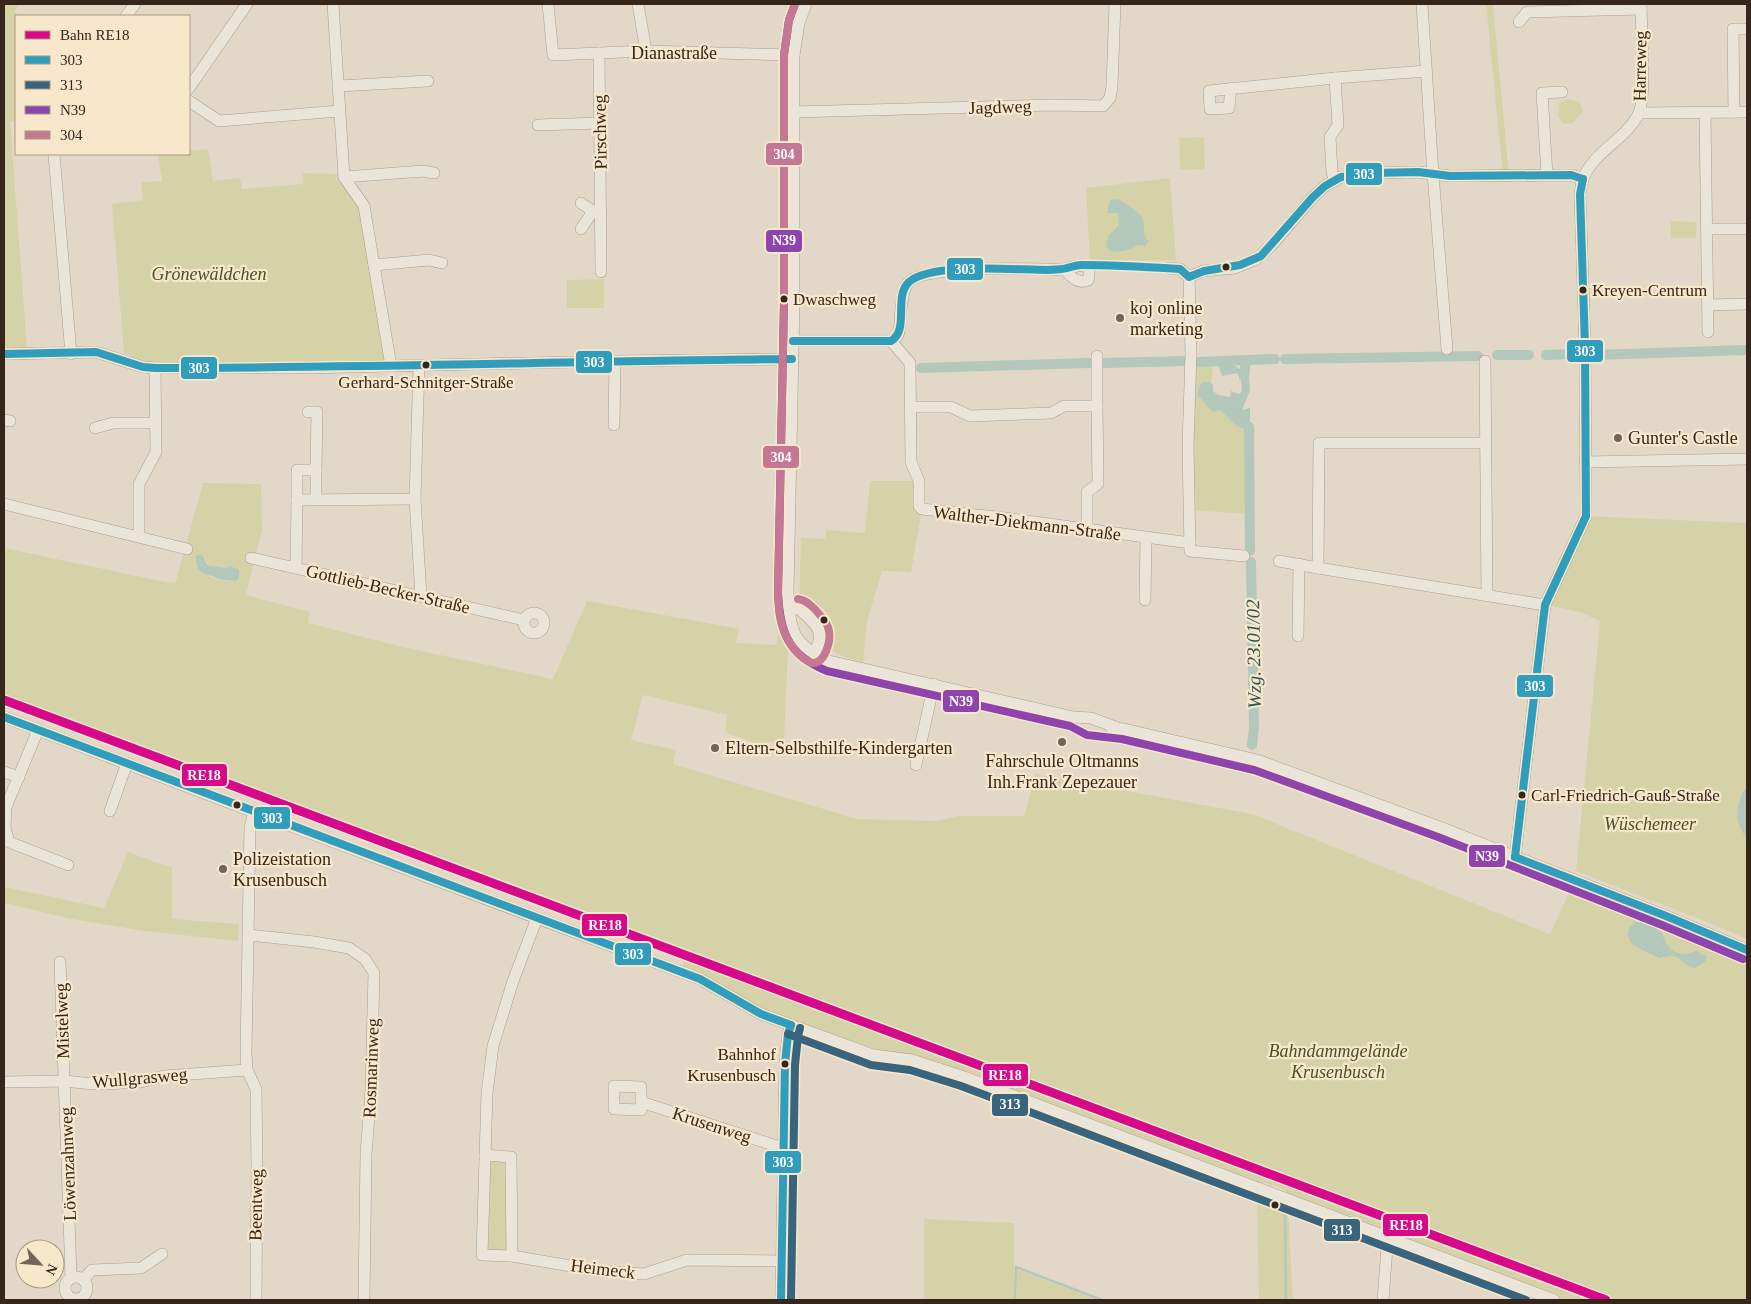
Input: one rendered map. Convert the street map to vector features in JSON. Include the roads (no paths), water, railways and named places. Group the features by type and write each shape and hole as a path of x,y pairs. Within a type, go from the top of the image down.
{"street":[{"path":"127,15 135,4"},
{"path":"190,87 247,4"},
{"path":"333,4 340,86 339,111 344,177 364,206 390,366"},
{"name":"Dianastraße","path":"548,4 553,55 646,52 794,55"},
{"path":"638,4 646,52"},
{"path":"806,4 799,23 794,55 793,112 793,341 789,609 793,630 798,640 809,651 829,661 1073,717 1089,725 1118,728 1257,760 1516,857 1747,950"},
{"name":"Jagdweg","path":"793,112 1054,105 1103,106 1110,98 1112,86 1115,4"},
{"path":"1422,4 1447,349"},
{"path":"1520,22 1526,12 1641,7"},
{"name":"Harreweg","path":"1585,462 1586,346 1580,194 1583,179 1591,164 1632,126 1639,113 1642,96 1641,7"},
{"path":"1734,112 1733,29 1747,29"},
{"name":"Pirschweg","path":"600,53 597,211 601,272"},
{"path":"1231,88 1426,71"},
{"path":"1334,78 1338,125 1330,137 1332,172 1335,181"},
{"path":"340,86 428,80"},
{"path":"1547,176 1542,93 1562,92"},
{"path":"190,102 219,121 339,111"},
{"path":"1639,113 1747,112"},
{"path":"1705,113 1708,332"},
{"path":"538,125 600,123"},
{"path":"54,155 71,354"},
{"path":"1189,277 1203,272 1235,268 1255,260 1271,246 1313,197 1325,186 1341,177 1373,173 1418,172 1450,176 1571,175 1583,179"},
{"path":"344,177 434,173"},
{"path":"581,203 597,211 581,229"},
{"path":"1707,229 1747,229"},
{"path":"374,265 430,260 442,263"},
{"path":"1169,268 1180,269 1189,277 1191,352 1188,446 1190,551 1244,556"},
{"path":"793,341 892,341 899,332 904,291 914,278 928,273 1064,269"},
{"path":"1708,305 1747,304"},
{"name":"Walther-Diekmann-Straße","path":"892,341 910,363 911,462 919,481 918,506 922,509 1005,518 1190,543"},
{"path":"4,354 96,352 143,367 155,368 419,366 792,359"},
{"path":"1087,529 1088,492 1098,484 1097,356"},
{"path":"614,425 615,361"},
{"path":"1485,361 1487,596"},
{"path":"419,366 415,499 421,596"},
{"path":"139,536 139,484 156,452 155,368"},
{"path":"911,408 951,406 970,416 1052,413 1064,406 1097,406"},
{"path":"308,412 317,412 316,500"},
{"path":"95,428 113,423 155,423"},
{"path":"1318,568 1319,443 1485,443"},
{"path":"1516,857 1545,605 1586,516 1585,462 1747,459"},
{"path":"296,568 297,470 316,470"},
{"path":"297,500 415,499"},
{"path":"4,504 187,549"},
{"path":"1145,600 1146,538"},
{"name":"Gottlieb-Becker-Straße","path":"251,558 524,620"},
{"path":"1279,561 1545,605"},
{"path":"1298,636 1299,564"},
{"path":"789,609 798,609 814,623 821,637 819,644 809,651"},
{"path":"916,764 934,684"},
{"path":"4,717 254,811 272,820 700,979 761,1014 873,1055 912,1060 964,1078 1554,1300"},
{"path":"38,730 6,807 5,828 9,842 68,865"},
{"path":"110,811 127,763"},
{"path":"4,772 19,777"},
{"name":"Beentweg","path":"254,811 250,827 246,1044 247,1070 256,1089 256,1300"},
{"name":"Heimeck","path":"536,918 513,981 493,1046 487,1093 482,1255 512,1256 600,1271 644,1274 687,1260 782,1261"},
{"name":"Rosmarinweg","path":"248,935 349,948 366,959 374,973 372,1090 366,1154 364,1300"},
{"name":"Mistelweg","path":"60,962 65,1081"},
{"path":"781,1300 782,1148 785,1064 788,1034 791,1025"},
{"name":"Wullgrasweg","path":"4,1082 65,1081 93,1084 141,1082 164,1076 247,1070"},
{"name":"Löwenzahnweg","path":"65,1081 71,1277 66,1282 64,1289 68,1299 77,1299 86,1293 87,1286 83,1280"},
{"name":"Krusenweg","path":"641,1102 782,1148"},
{"path":"485,1154 511,1157 512,1256"},
{"path":"1383,1300 1387,1247 1390,1239"},
{"path":"71,1277 78,1277 83,1280 92,1270 141,1268 162,1254"}],"waterway":[{"path":"1594,355 1747,350"},
{"path":"1546,355 1569,354"},
{"path":"1497,355 1529,355"},
{"path":"1285,359 1478,356"},
{"path":"1199,362 1275,359"},
{"name":"Wzg. 23.01/02","path":"1244,377 1246,360"},
{"path":"1105,363 1183,361"},
{"path":"921,368 1089,363"},
{"name":"Wzg. 23.01/02","path":"1241,420 1249,427 1250,551"},
{"name":"Wzg. 23.01/02","path":"1251,562 1254,727 1252,745"},
{"path":"1285,1212 1286,1300"},
{"path":"1015,1300 1016,1267 1102,1300"}],"rail line":[{"name":"RE18","path":"4,700 1606,1300"}],"place":[{"name":"Kreyen-Centrum","path":"1583,290"},
{"name":"Dwaschweg","path":"784,299"},
{"name":"koj online marketing","path":"1120,318"},
{"name":"Gerhard-Schnitger-Straße","path":"426,365"},
{"name":"Gunter's Castle","path":"1618,438"},
{"name":"Fahrschule Oltmanns Inh.Frank Zepezauer","path":"1062,742"},
{"name":"Eltern-Selbsthilfe-Kindergarten","path":"715,748"},
{"name":"Carl-Friedrich-Gauß-Straße","path":"1522,795"},
{"name":"Polizeistation Krusenbusch","path":"223,869"},
{"name":"Bahnhof Krusenbusch","path":"785,1064"}],"park label":[{"name":"Grönewäldchen","path":"209,274"},
{"name":"Wüschemeer","path":"1650,824"},
{"name":"Bahndammgelände Krusenbusch","path":"1338,1061"}]}
